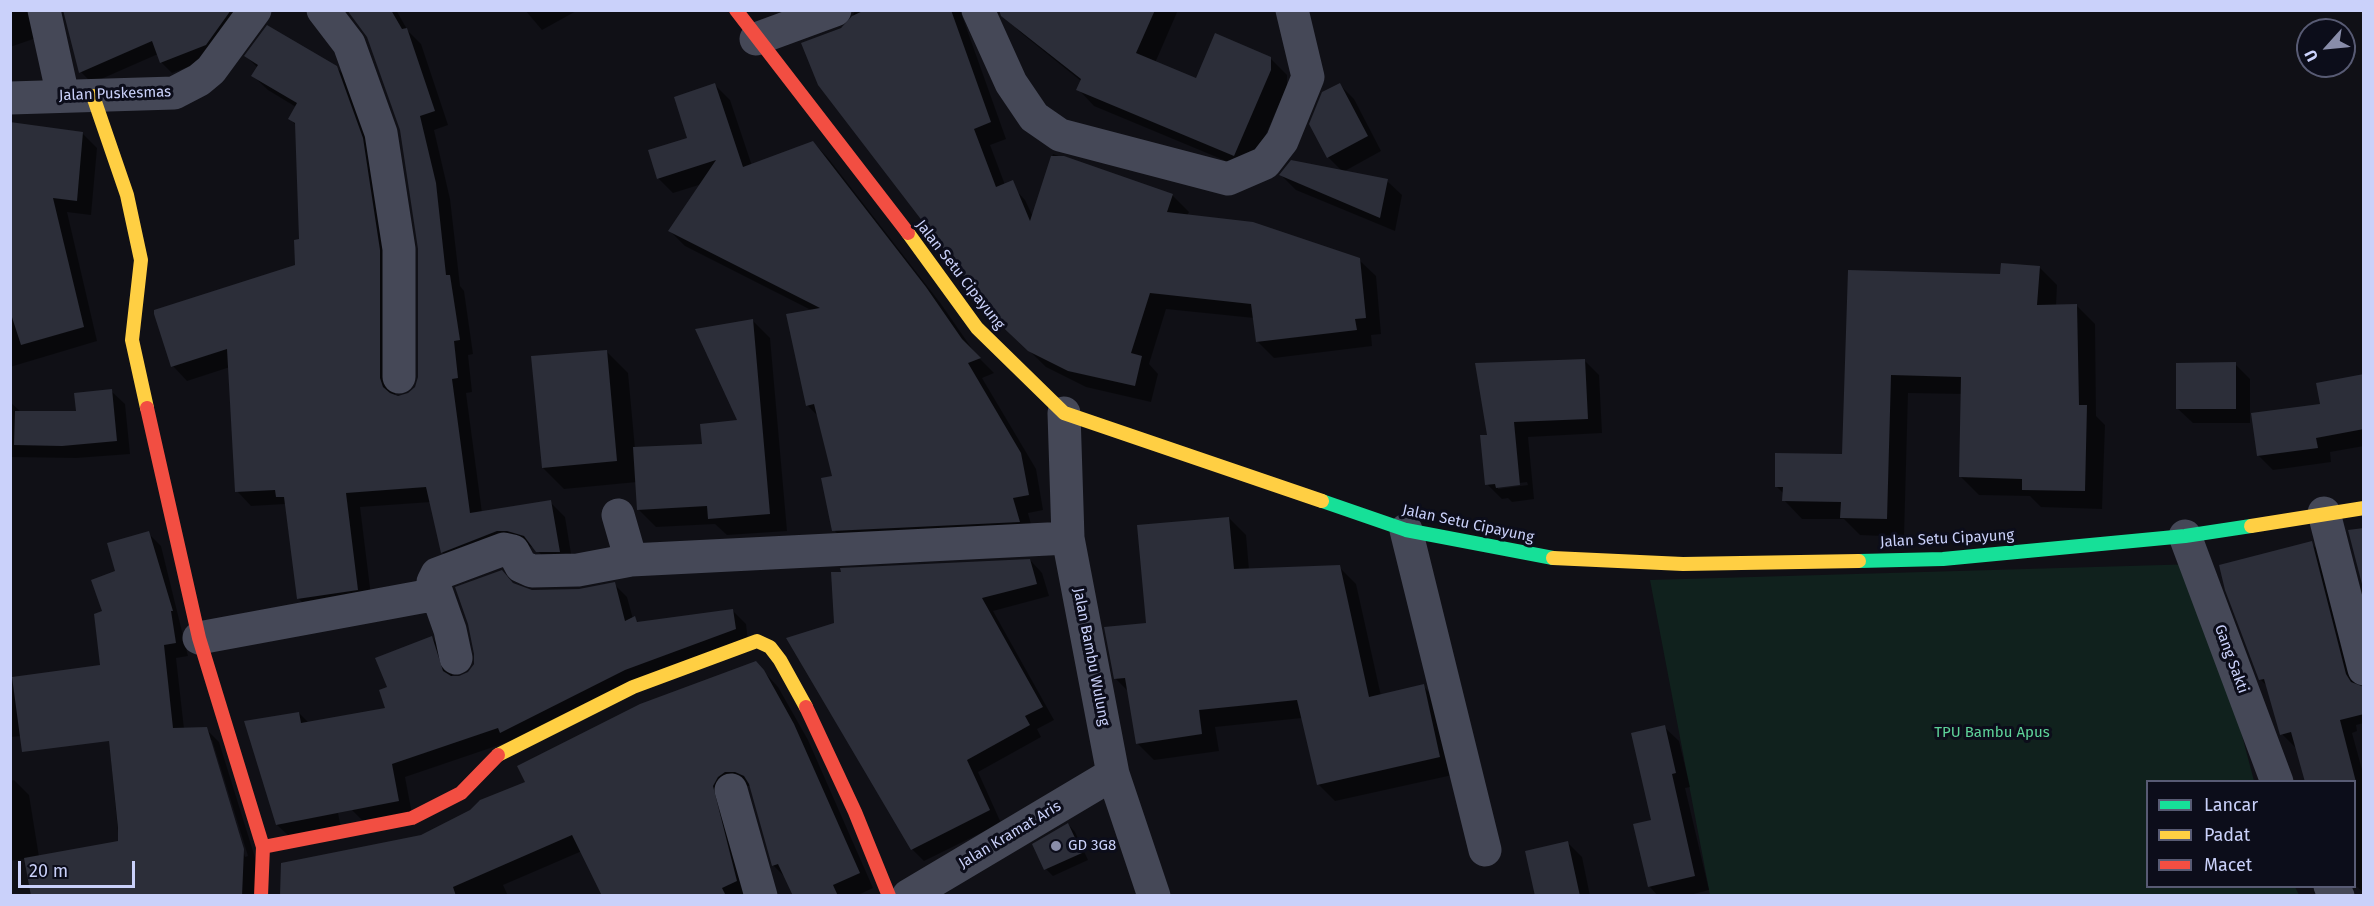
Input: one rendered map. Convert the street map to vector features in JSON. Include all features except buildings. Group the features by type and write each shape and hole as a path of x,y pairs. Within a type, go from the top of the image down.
{"street":[{"path":"44,10 78,96 127,195 141,260 132,340 199,638 263,847 261,896"},
{"name":"Jalan Puskesmas","path":"10,98 159,95 189,87 210,70 255,10"},
{"path":"323,10 349,44 381,133 399,249 399,377"},
{"name":"Jalan Setu Cipayung","path":"736,10 756,39 941,276 977,328 1064,412 1406,530 1550,558 1683,564 1943,559 2186,536 2364,508"},
{"path":"756,39 835,10"},
{"path":"978,10 1011,83 1028,109 1034,117 1060,135 1228,179 1265,163 1282,141 1308,77 1292,10"},
{"name":"Jalan Bambu Wulung","path":"1064,412 1068,538 1113,774 1154,896"},
{"path":"2324,513 2364,669"},
{"path":"618,516 632,560"},
{"path":"1406,530 1485,850"},
{"name":"Gang Sakti","path":"2186,536 2276,780"},
{"path":"456,658 450,630 433,582 437,574 504,549 513,551 521,566 532,571 578,570 632,560 1068,538"},
{"path":"199,638 436,594"},
{"path":"263,847 412,818 461,792 496,756 633,687 757,641 770,647 780,660 813,719 855,812 889,896"},
{"name":"Jalan Kramat Aris","path":"908,896 1113,774"},
{"path":"730,790 761,896"}],"green space":[{"name":"TPU Bambu Apus","path":"2197,564 2254,780 2146,780 2146,888 2296,888 2299,895 1710,895 1650,580"}],"traffic: fast":[{"path":"1322,501 1406,530 1553,558"},
{"path":"1859,561 1943,559 2185,536 2251,526"}],"traffic: slow":[{"path":"93,96 127,195 141,260 132,340 147,408"},
{"path":"908,233 977,328 1064,413 1322,501"},
{"path":"2251,526 2364,508"},
{"path":"1553,558 1683,564 1859,561"},
{"path":"498,755 633,687 757,641 770,647 780,660 806,707"}],"traffic: jam":[{"path":"736,10 908,233"},
{"path":"147,408 199,638 263,847 261,896"},
{"path":"806,707 855,812 889,896"},
{"path":"263,847 412,818 461,793 498,755"}],"place":[{"name":"GD 3G8","path":"1056,846"}]}
